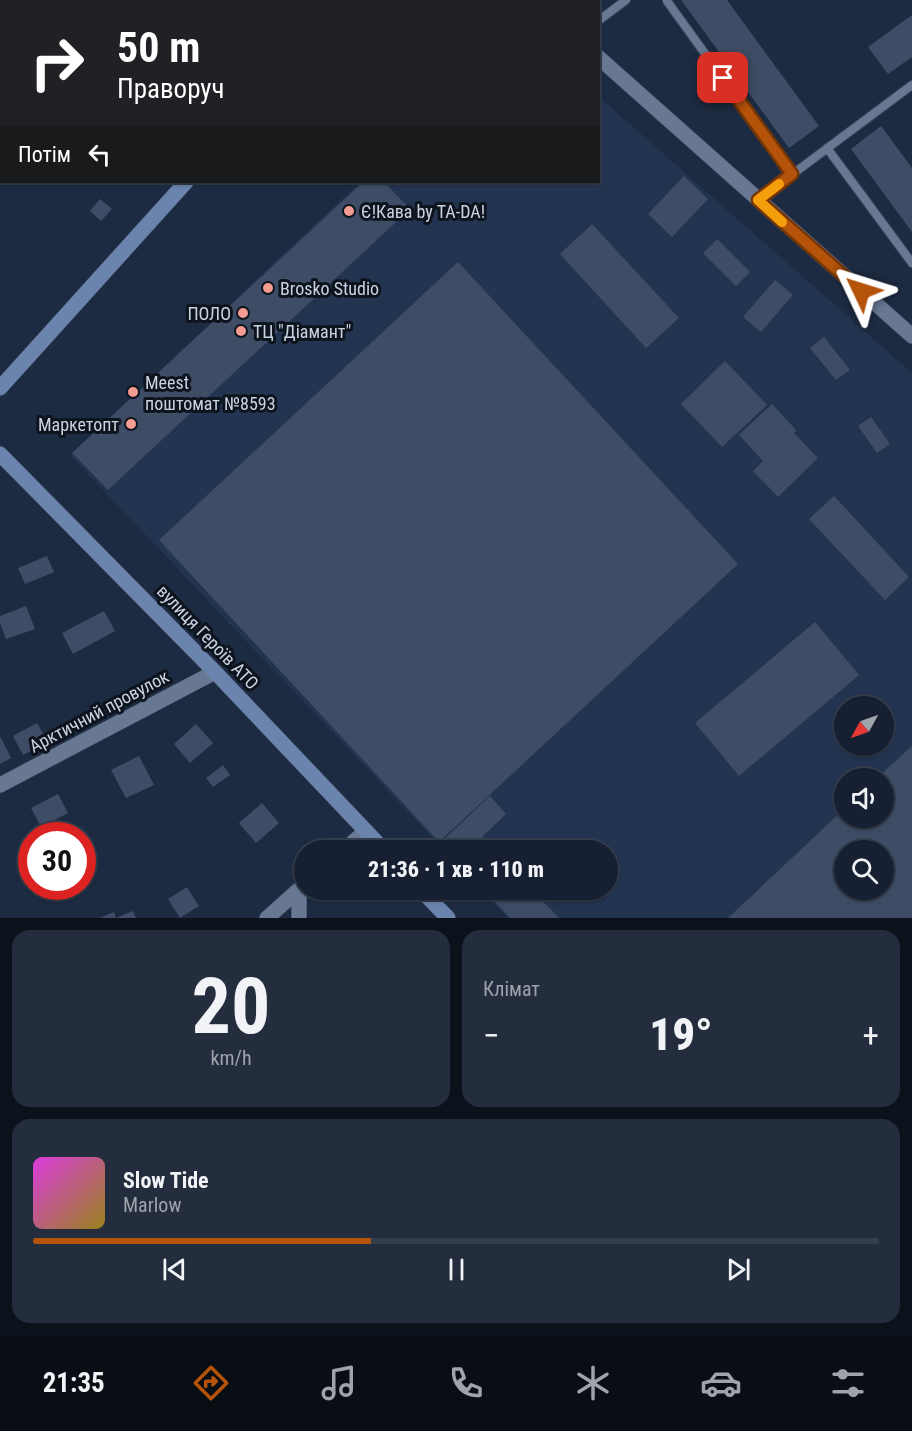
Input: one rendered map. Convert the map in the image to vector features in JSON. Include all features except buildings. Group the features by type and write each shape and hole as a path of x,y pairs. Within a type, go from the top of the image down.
{"main road":[{"path":"0,388 185,183"},
{"name":"вулиця Героїв АТО","path":"0,454 215,672 375,840"},
{"path":"431,900 448,918"}],"street":[{"path":"600,59 912,336"},
{"name":"Арктичний провулок","path":"0,785 215,672"},
{"path":"356,840 366,831"},
{"path":"267,918 294,894"},
{"path":"299,918 301,900"}],"lane":[{"path":"600,20 626,0"},
{"path":"667,1 792,174"},
{"path":"758,200 912,85"},
{"path":"827,148 912,263"}],"shaded area":[{"path":"600,98 912,373 912,918 508,918 491,900 618,900 618,840 435,840 70,455 359,183 600,183"}],"slow traffic":[{"path":"779,184 758,200 782,222"}],"place":[{"name":"Є!Кава by TA-DA!","path":"349,211"},
{"name":"Brosko Studio","path":"268,288"},
{"name":"ПОЛО","path":"243,313"},
{"name":"ТЦ \"Діамант\"","path":"241,331"},
{"name":"Meest поштомат №8593","path":"133,392"},
{"name":"Маркетопт","path":"131,424"}],"route":[{"path":"723,78 792,174 758,200 861,291"}]}
